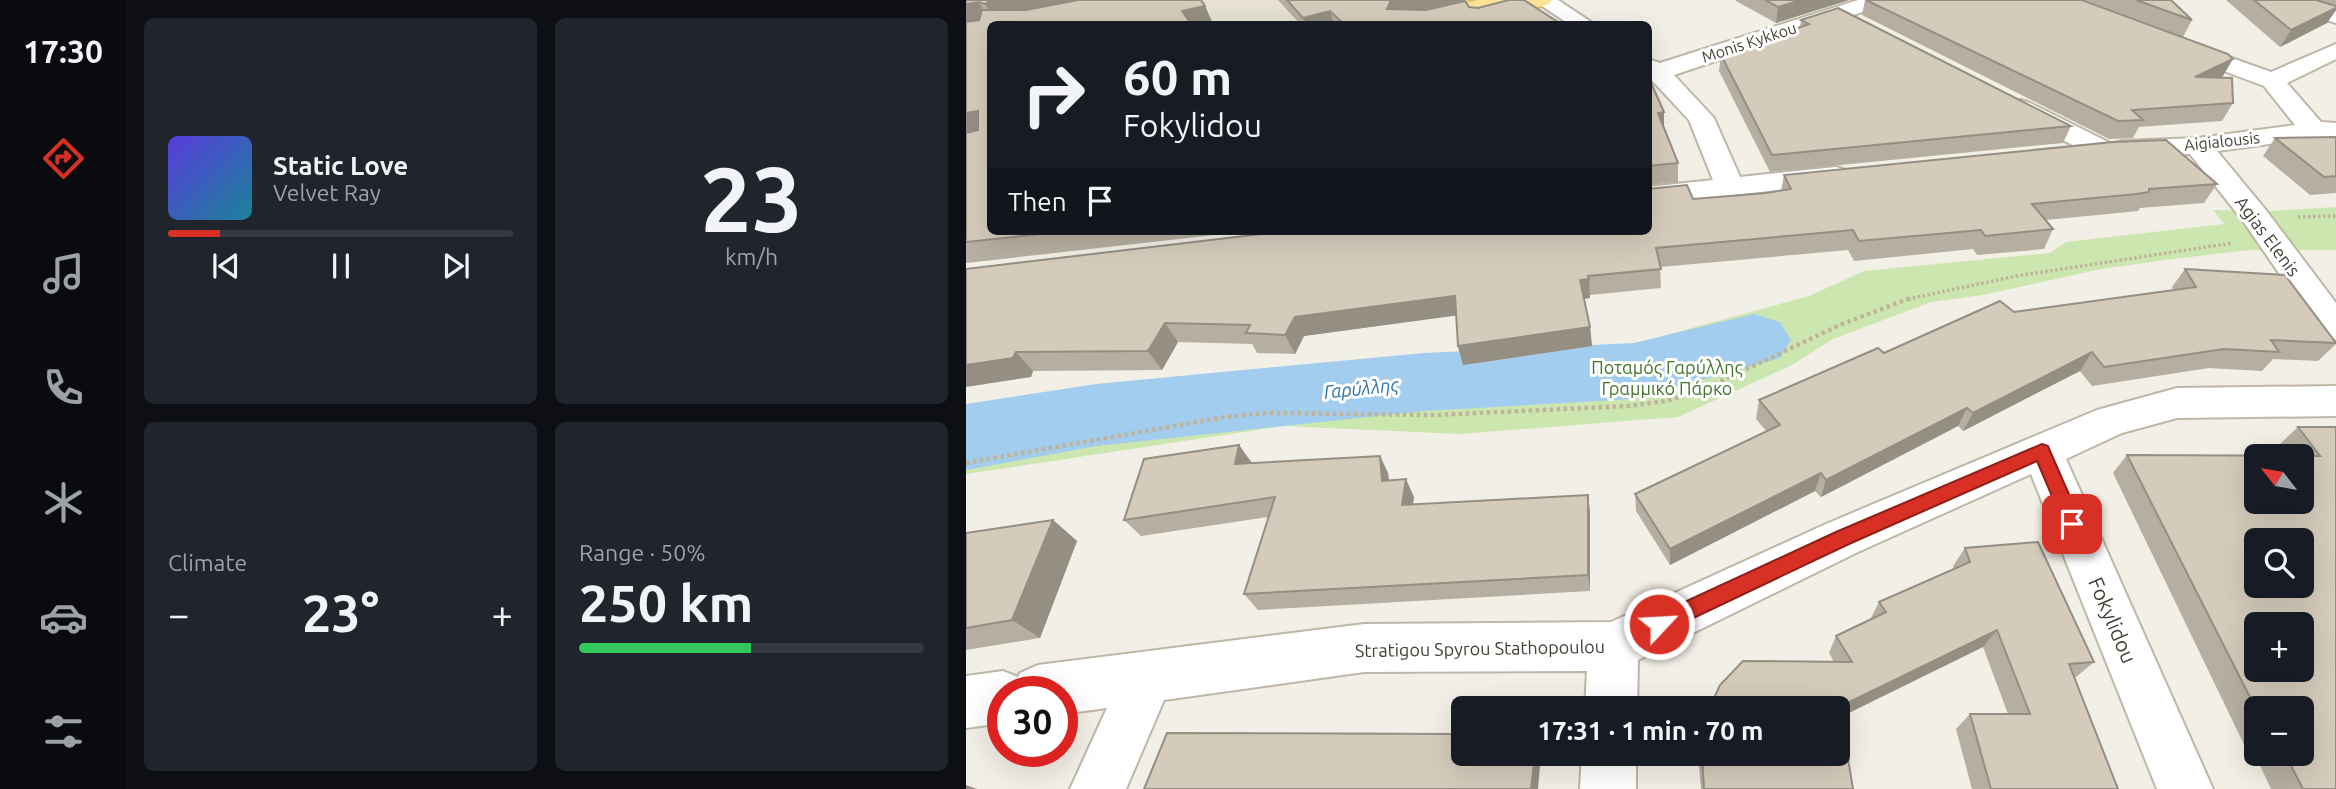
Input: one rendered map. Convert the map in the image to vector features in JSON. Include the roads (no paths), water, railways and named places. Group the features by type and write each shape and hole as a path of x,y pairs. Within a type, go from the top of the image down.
{"main road":[{"path":"1416,21 1504,0"},
{"path":"1460,21 1543,0"}],"street":[{"path":"1543,0 1578,21"},
{"name":"Monis Kykkou","path":"1653,69 1879,0"},
{"path":"2283,0 2336,17"},
{"path":"1835,13 1860,26"},
{"path":"2159,38 2273,82 2325,130"},
{"path":"2273,82 2296,68 2336,51"},
{"path":"1653,69 1701,118 1730,187"},
{"path":"2006,100 2103,150"},
{"name":"Aigialousis","path":"2062,154 2198,146 2325,130"},
{"name":"Agias Elenis","path":"2198,146 2331,314"},
{"path":"1652,196 1868,173"},
{"name":"Stratigou Spyrou Stathopoulou","path":"1078,685 1364,648 1613,646 1842,538 2111,421 2176,403 2336,401"},
{"name":"Fokylidou","path":"2042,451 2185,789"},
{"path":"1611,696 1613,646"},
{"path":"1098,789 1149,675"},
{"path":"966,702 987,699"},
{"path":"1608,789 1609,766"}],"waterway":[{"name":"Γαρύλλης","path":"966,437 1096,415 1424,382 1634,371 1754,340"}],"park label":[{"name":"Ποταμός Γαρύλλης Γραμμικό Πάρκο","path":"1667,377"}]}
